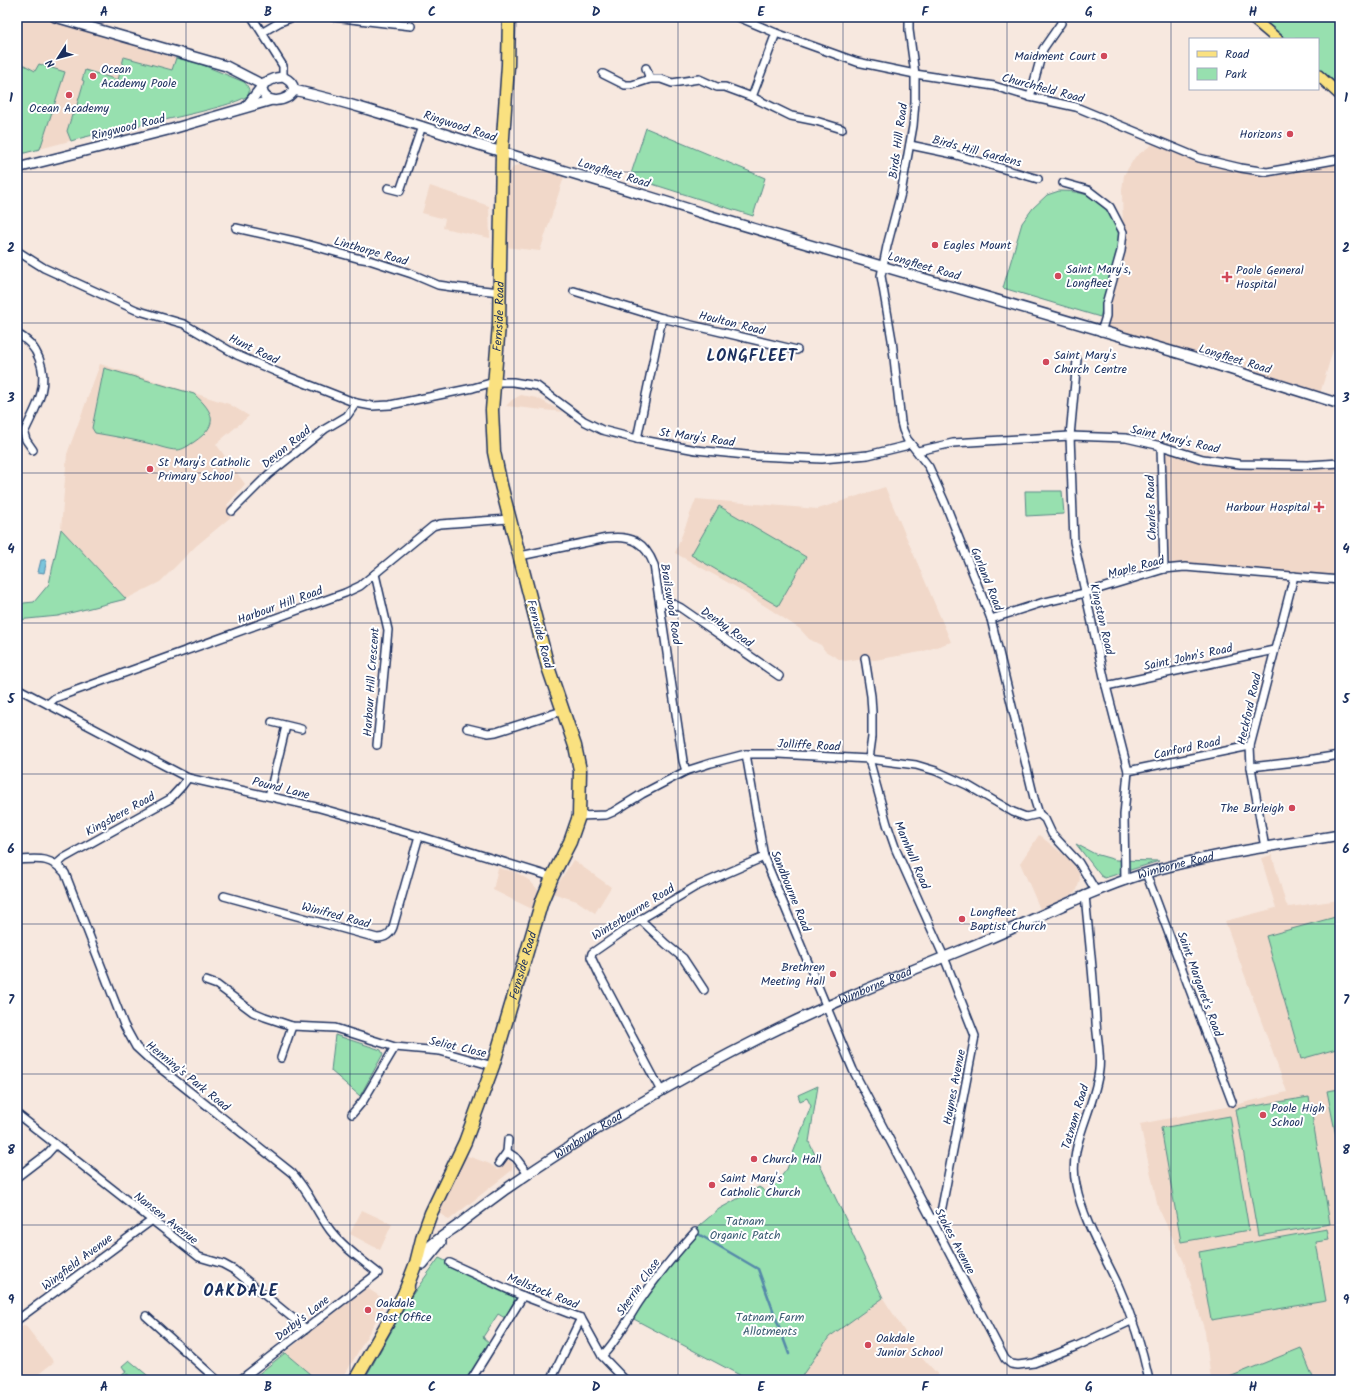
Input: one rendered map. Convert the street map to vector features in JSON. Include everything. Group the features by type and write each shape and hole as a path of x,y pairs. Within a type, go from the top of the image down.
{"highway":[{"name":"Fernside Road","path":"421,1257 428,1223 442,1188 465,1142 493,1066 533,927 542,901 552,877 570,842 579,816 580,770 575,746 548,667 494,452 492,410 498,340 502,152 508,72 509,17"},
{"name":"Wimborne Road","path":"355,1380 404,1294 421,1257"}],"main road":[{"path":"55,17 226,66 263,85"},
{"path":"1251,17 1276,38"},
{"path":"1319,76 1340,95"},
{"path":"244,108 249,104 263,85 268,80 283,77 291,83 294,90 290,97 282,100 272,100 264,96 262,92 263,85"},
{"name":"Ringwood Road","path":"294,90 330,98 502,152"},
{"name":"Ringwood Road","path":"17,168 272,100"},
{"name":"Longfleet Road","path":"502,152 1101,332 1191,357 1340,404"},
{"name":"Wimborne Road","path":"421,1257 447,1232 528,1174 597,1128 661,1091 765,1036 827,1007 1086,895 1146,873 1191,860 1340,835"},
{"name":"Wimborne Road","path":"421,1257 451,1230"}],"street":[{"path":"252,17 263,32 283,66 283,77"},
{"path":"263,32 280,22 293,17"},
{"path":"333,17 411,26"},
{"name":"Churchfield Road","path":"738,17 776,33 857,62 915,74 994,86 1030,97 1076,107 1199,158 1241,168 1267,172 1340,159"},
{"name":"Birds Hill Road","path":"882,266 902,193 914,126 916,102 915,74 909,17"},
{"path":"1030,97 1043,49 1062,23 1061,17"},
{"path":"752,97 776,33"},
{"path":"646,68 650,79"},
{"path":"603,74 625,85 632,85 650,79 660,79 672,82 699,79 717,87 725,87 752,97 791,116 816,121 842,129"},
{"path":"388,188 400,191 422,126"},
{"name":"Birds Hill Gardens","path":"910,145 953,154 1038,179"},
{"path":"1063,184 1088,190 1110,207 1123,232 1121,251 1106,304 1106,316 1101,332"},
{"name":"Linthorpe Road","path":"236,228 369,260 412,274 438,285 500,292"},
{"name":"Hunt Road","path":"17,251 44,268 136,310 184,324 237,355 292,379 356,403 372,406 390,405 473,388 494,382"},
{"name":"Garland Road","path":"882,266 881,276 892,340 903,430 910,443 929,467 945,503 991,619 1039,814 1045,819 1052,834 1078,863 1096,891"},
{"name":"Houlton Road","path":"574,291 662,318 797,350"},
{"path":"637,439 662,318"},
{"path":"17,334 30,343 38,354 41,366 39,381 41,392 24,433 26,440 33,450"},
{"name":"Kingston Road","path":"1077,360 1070,436 1074,542 1106,686 1128,771 1124,841 1125,881"},
{"name":"St Mary's Road","path":"494,382 513,382 537,386 592,426 637,439 696,450 756,456 822,459 868,455 905,446 910,443"},
{"name":"Devon Road","path":"232,511 269,474 325,429 347,416 356,403"},
{"name":"Saint Mary's Road","path":"919,453 953,443 1070,436 1126,438 1161,446 1203,459 1240,464 1308,465 1340,463"},
{"name":"Charles Road","path":"1161,446 1164,569"},
{"name":"Harbour Hill Road","path":"48,704 55,698 345,593 360,586 433,526 440,524 510,519"},
{"name":"Brailswood Road","path":"520,556 607,538 620,537 632,540 643,546 650,555 654,565 683,761 686,771"},
{"name":"Maple Road","path":"991,619 1041,603 1085,593 1164,569 1185,567 1340,580"},
{"name":"Harbour Hill Crescent","path":"375,574 388,630 377,745"},
{"name":"Heckford Road","path":"1265,848 1251,767 1250,746 1294,576"},
{"name":"Denby Road","path":"660,602 673,604 681,608 779,676"},
{"name":"Saint John's Road","path":"1106,686 1274,650"},
{"path":"865,658 872,712 872,737 869,759"},
{"name":"Pound Lane","path":"17,688 188,778 269,796 419,836 552,877"},
{"path":"467,728 488,733 496,732 562,711"},
{"path":"272,722 301,729"},
{"path":"269,796 286,726"},
{"name":"Canford Road","path":"1128,771 1250,746"},
{"name":"Jolliffe Road","path":"579,816 606,815 686,771 746,754 778,754 869,759 916,765 930,769 967,785 1013,812 1026,817 1039,814"},
{"name":"Sandbourne Road","path":"746,754 764,857 827,1007"},
{"path":"1251,767 1340,755"},
{"name":"Marnhull Road","path":"869,759 887,824 896,850 944,957"},
{"name":"Kingsbere Road","path":"57,864 64,858 170,799 188,778"},
{"name":"Winifred Road","path":"224,896 381,938 388,935 393,927 419,836"},
{"name":"Winterbourne Road","path":"661,1091 591,957 592,953 641,919 695,887 764,857"},
{"path":"17,860 41,859 57,864"},
{"name":"Henning's Park Road","path":"57,864 65,873 124,1025 136,1047 150,1060 292,1173 302,1184 336,1238 378,1273"},
{"name":"Saint Margaret's Road","path":"1146,873 1232,1102"},
{"name":"Tatnam Road","path":"1086,895 1093,964 1099,1069 1095,1092 1082,1128 1075,1158 1075,1184 1085,1217 1133,1320 1149,1380"},
{"path":"641,919 666,944 683,958 704,990"},
{"name":"Haynes Avenue","path":"932,1222 940,1213 942,1207 975,1036 944,957"},
{"name":"Seliot Close","path":"206,981 217,985 253,1012 292,1026 335,1028 395,1047 440,1051 493,1066"},
{"name":"Stokes Avenue","path":"827,1007 853,1070 1005,1359 1011,1364 1026,1365 1034,1363 1077,1346 1133,1320"},
{"path":"281,1058 292,1026"},
{"path":"352,1114 363,1101 395,1047"},
{"name":"Nansen Avenue","path":"17,1114 198,1257 224,1264 234,1270 306,1329"},
{"path":"499,1163 507,1152 508,1140"},
{"path":"17,1177 47,1154 55,1145"},
{"path":"507,1152 516,1158 528,1174"},
{"name":"Wingfield Avenue","path":"17,1320 151,1221"},
{"name":"Sherrin Close","path":"602,1356 610,1348 639,1302 664,1268 695,1232"},
{"name":"Mellstock Road","path":"450,1263 523,1296 581,1318 602,1356 625,1380"},
{"name":"Darby's Lane","path":"240,1380 378,1273"},
{"path":"471,1380 523,1296"},
{"path":"146,1316 217,1380"},
{"path":"550,1380 581,1318"}],"shaded area":[{"name":"Ocean Academy Poole","path":"17,17 38,17 176,58 164,94 171,119 92,135 17,155"},
{"name":"Poole General Hospital","path":"1157,141 1199,158 1267,172 1340,159 1340,352 1333,350 1319,397 1101,332 1123,232 1122,190 1124,175 1135,157"},
{"path":"520,165 564,177 540,251 505,247 507,176 514,166"},
{"path":"430,186 489,206 490,238 443,228 445,219 422,213"},
{"name":"St Mary's Catholic Primary School","path":"100,364 229,404 249,416 216,444 245,484 227,505 232,511 232,516 196,546 160,582 126,599 61,529 67,454"},
{"path":"521,395 537,398 563,412 506,406 512,400"},
{"path":"1161,446 1240,464 1340,463 1340,582 1301,577 1164,569"},
{"path":"885,487 951,642 921,652 875,660 858,659 845,661 825,651 821,645 809,639 800,629 736,587 675,553 696,499 818,509"},
{"path":"1039,835 1068,858 1079,873 1080,879 1077,890 1071,895 1040,909 1020,863"},
{"name":"Poole High School","path":"1272,855 1286,904 1289,907 1340,900 1340,1380 1211,1380 1205,1332 1184,1262 1158,1207 1140,1124 1231,1106 1287,1092 1225,921 1276,908 1261,858"},
{"path":"573,860 611,887 595,913 577,901 552,893"},
{"path":"498,868 516,872 530,881 540,892 534,910 493,890"},
{"path":"465,1155 490,1164 498,1170 500,1164 506,1159 513,1164 511,1171 449,1220 439,1213 438,1208"},
{"path":"362,1210 392,1224 380,1250 350,1234"},
{"path":"367,1288 387,1301 342,1380 317,1380 285,1353"},
{"name":"Oakdale Junior School","path":"883,1298 919,1354 943,1380 799,1380 829,1337"},
{"path":"25,1325 54,1362 31,1380 17,1380 17,1330"}],"green space":[{"path":"1260,17 1340,17 1340,86 1319,68 1319,38 1285,38"},
{"path":"124,57 172,70 176,58 198,63 244,82 249,93 240,100 202,111 71,141 67,131 72,115 74,115 84,81 82,80 85,70 118,80"},
{"path":"17,61 35,71 39,64 65,72 40,149 17,155"},
{"path":"646,128 765,178 753,216 630,177"},
{"path":"1059,191 1082,193 1097,200 1109,213 1118,230 1119,239 1116,261 1100,317 1003,288 1022,223 1033,208 1047,195"},
{"path":"104,368 194,394 210,413 211,424 208,430 194,442 179,450 95,433 92,428"},
{"path":"1025,491 1062,491 1064,514 1026,516"},
{"path":"719,506 806,557 778,606 691,555"},
{"path":"61,529 126,599 58,616 17,620 17,608 24,603 34,602 49,584"},
{"path":"1076,844 1095,854 1116,860 1159,861 1105,878 1101,876"},
{"path":"1339,916 1340,1048 1301,1059 1266,936"},
{"path":"335,1035 381,1050 383,1054 360,1096 331,1071"},
{"name":"Tatnam Farm Allotments","path":"818,1086 809,1142 883,1298 829,1337 799,1380 749,1380 630,1317 664,1268 700,1225 719,1209 759,1187 768,1193 787,1169 811,1106 807,1098 800,1101 798,1095"},
{"path":"1340,1089 1340,1156 1327,1091"},
{"path":"1309,1097 1330,1224 1258,1236 1236,1109"},
{"path":"1230,1116 1249,1230 1181,1242 1161,1128"},
{"path":"1327,1229 1329,1240 1316,1242 1326,1301 1211,1320 1199,1252"},
{"path":"439,1258 518,1294 505,1318 498,1314 483,1337 490,1343 466,1380 364,1380 410,1298"},
{"path":"1301,1348 1314,1380 1227,1380 1227,1378"},
{"path":"285,1353 317,1380 251,1380"},
{"path":"129,1360 153,1380 136,1380 127,1374 123,1380 116,1380 126,1372 122,1366"}],"water":[{"path":"41,560 47,560 44,573 38,572"}],"waterway":[{"path":"700,1235 758,1269 789,1354"}],"place":[{"name":"Maidment Court","path":"1104,56"},
{"name":"Ocean Academy Poole","path":"93,76"},
{"name":"Ocean Academy","path":"69,95"},
{"name":"Horizons","path":"1290,134"},
{"name":"Eagles Mount","path":"935,245"},
{"name":"Saint Mary's, Longfleet","path":"1058,276"},
{"name":"Poole General Hospital","path":"1227,277"},
{"name":"Saint Mary's Church Centre","path":"1046,362"},
{"name":"St Mary's Catholic Primary School","path":"150,469"},
{"name":"Harbour Hospital","path":"1319,507"},
{"name":"The Burleigh","path":"1292,808"},
{"name":"Longfleet Baptist Church","path":"962,919"},
{"name":"Brethren Meeting Hall","path":"833,974"},
{"name":"Poole High School","path":"1263,1115"},
{"name":"Church Hall","path":"754,1159"},
{"name":"Saint Mary's Catholic Church","path":"712,1185"},
{"name":"Oakdale Post Office","path":"368,1310"},
{"name":"Oakdale Junior School","path":"868,1345"}],"district":[{"name":"LONGFLEET","path":"752,355"},
{"name":"OAKDALE","path":"241,1290"}],"park label":[{"name":"Tatnam Organic Patch","path":"745,1228"}]}
